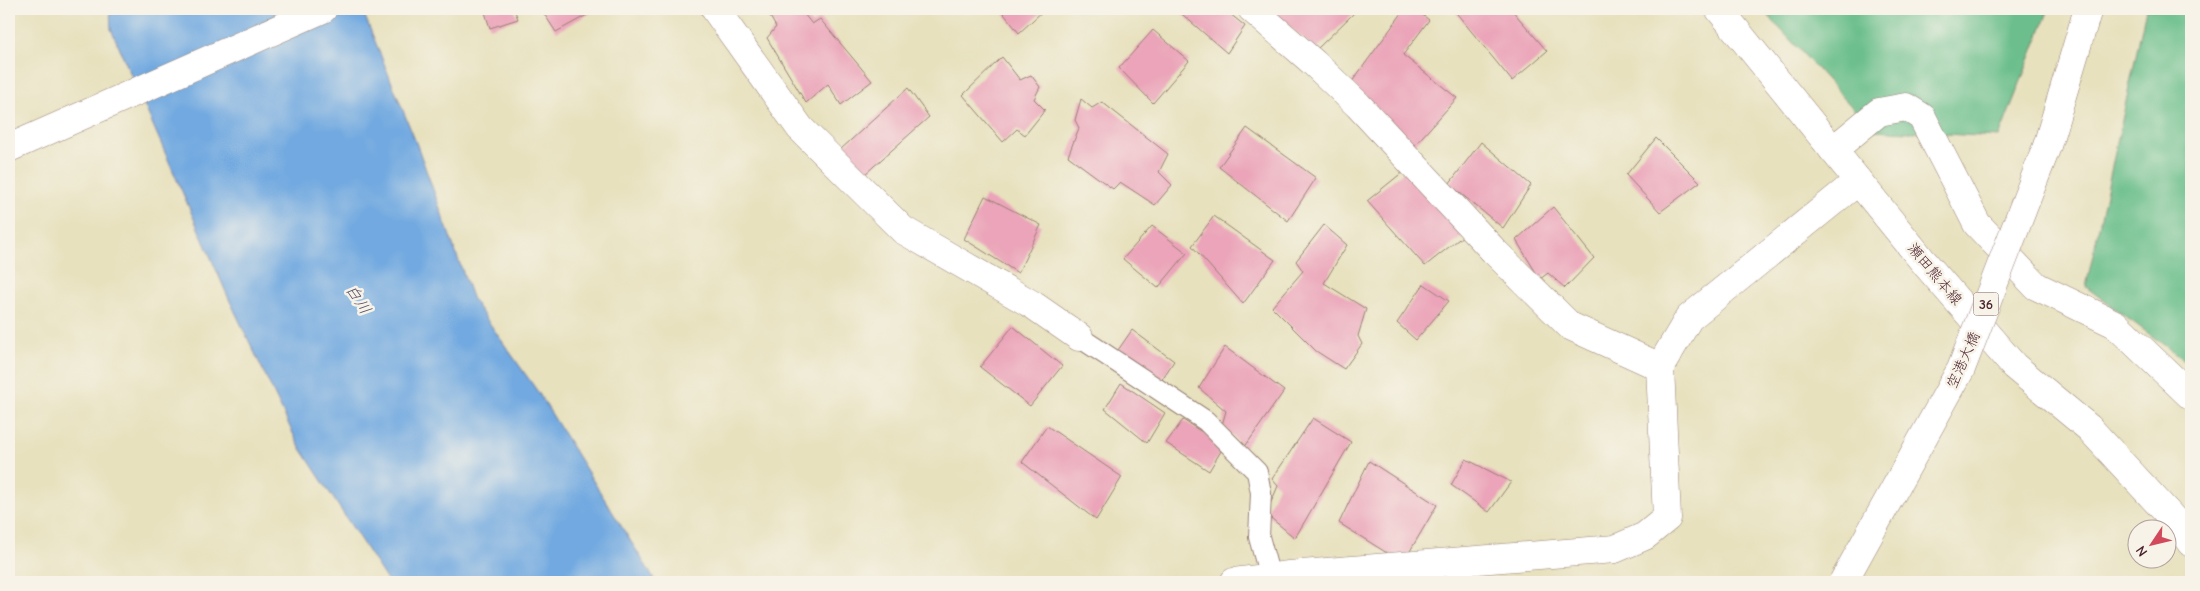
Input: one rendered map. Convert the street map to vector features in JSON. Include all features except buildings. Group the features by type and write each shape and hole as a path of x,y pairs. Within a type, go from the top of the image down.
{"street":[{"path":"9,148 323,9"},
{"path":"715,9 800,128 903,230 1033,305 1079,336"},
{"path":"1252,9 1314,63 1358,105 1494,251 1570,326 1660,367"},
{"name":"瀬田熊本線","path":"1719,9 1923,261 2014,366 2089,428 2174,520 2191,543"},
{"name":"空港大橋","path":"1843,582 1961,369 2047,146 2088,9"},
{"path":"1833,150 1879,112 1906,107 1922,117 1977,224 2036,286 2115,324 2191,396"},
{"path":"1234,582 1270,577 1615,549 1645,536 1667,518 1660,367 1689,318 1858,181"}],"lane":[{"path":"1079,336 1206,421 1257,472 1261,493 1259,536 1270,577"}],"green space":[{"path":"1762,9 2049,9 1999,137 1873,130"},
{"path":"2146,9 2191,9 2191,365 2086,287"}],"water":[{"name":"白川","path":"110,9 362,9 417,145 473,300 538,392 656,582 388,582 298,444 229,299 111,29"}]}
